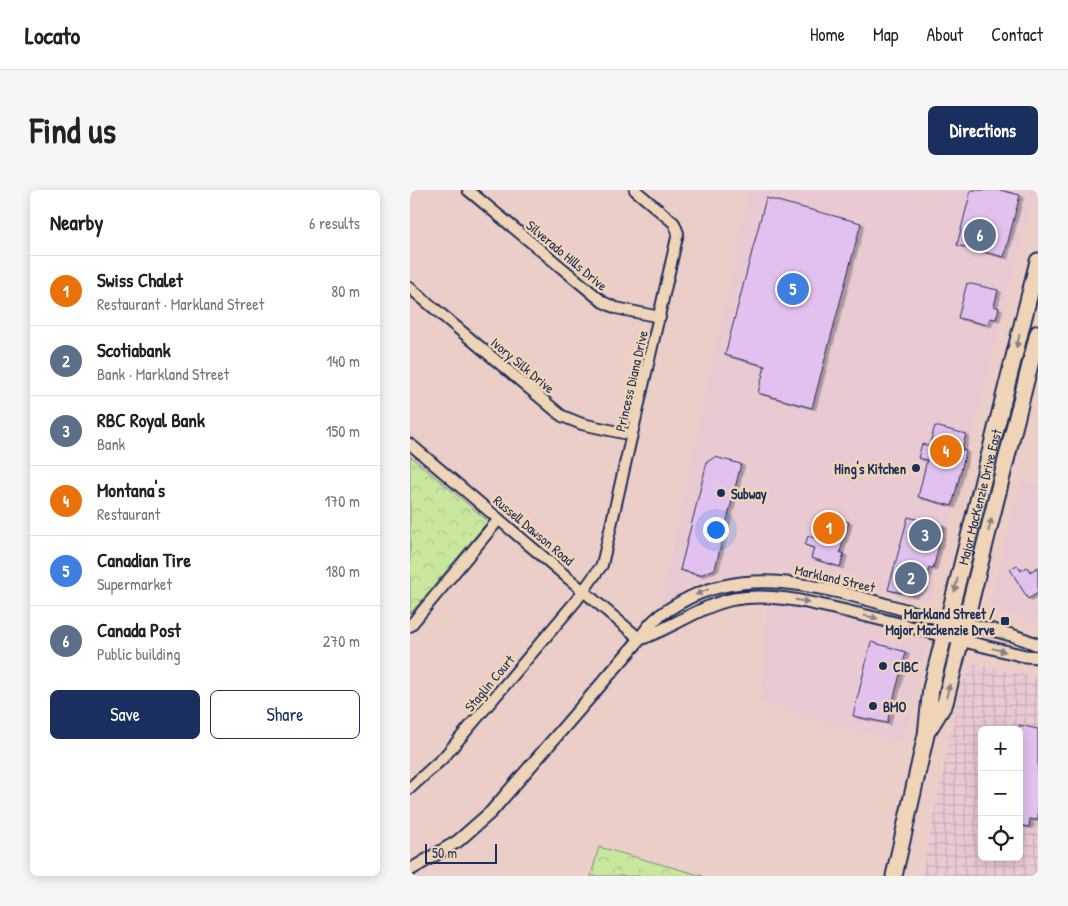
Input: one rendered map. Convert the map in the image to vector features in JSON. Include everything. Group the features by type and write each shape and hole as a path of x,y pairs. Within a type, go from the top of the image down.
{"main road":[{"name":"Major MacKenzie Drive East","path":"894,876 926,734 931,688 1036,281 1038,261"},
{"name":"Major MacKenzie Drive East","path":"926,734 944,703 1038,333"}],"street":[{"name":"Silverado Hills Drive","path":"468,190 603,302 616,308 660,317"},
{"name":"Princess Diana Drive","path":"584,591 602,566 677,238 677,228 635,190"},
{"name":"Ivory Silk Drive","path":"410,288 562,416 582,424 632,435"},
{"name":"Russell Dawson Road","path":"410,444 640,639"},
{"path":"410,626 499,519"},
{"name":"Markland Street","path":"410,870 445,850 481,822 640,639 651,621 694,595 712,588 749,581 772,581 804,585 948,620 1038,645"},
{"name":"Staglin Court","path":"410,788 444,758 584,591"},
{"name":"Markland Street","path":"640,639 660,633 686,616 709,606 733,600 758,597 799,600 1025,656 1038,657"}],"shaded area":[{"path":"749,190 1035,190 930,601 782,571 729,575 659,607"},
{"path":"1021,479 1038,484 1038,624 987,611"},
{"path":"767,605 796,608 923,635 929,640 903,745 761,703"},
{"path":"973,664 1038,678 1038,876 922,876 960,688"}],"green space":[{"path":"410,456 488,521 410,614"},
{"path":"599,847 703,876 591,876"}],"building":[{"path":"971,190 1000,190 1020,195 1004,257 957,245"},
{"path":"766,198 861,223 812,408 758,393 765,366 725,355"},
{"path":"967,283 998,290 994,306 999,308 996,319 990,318 988,325 958,318"},
{"path":"935,426 966,434 962,450 966,451 952,506 918,497 927,460 918,458 922,444 929,446"},
{"path":"715,457 741,464 715,569 700,575 680,570 707,462"},
{"path":"822,514 849,522 840,552 844,554 840,567 811,558 814,548 805,545 808,536 815,538"},
{"path":"908,517 944,526 933,569 929,568 923,589 913,595 888,590"},
{"path":"1017,565 1021,571 1027,567 1030,572 1038,567 1038,593 1028,599 1010,569"},
{"path":"871,642 906,652 887,723 853,716"},
{"path":"1019,725 1038,729 1038,820 1030,819 1029,827 1023,826 1023,726"}],"place":[{"name":"Canada Post","path":"980,235"},
{"name":"Canadian Tire","path":"793,289"},
{"name":"Montana's","path":"946,451"},
{"name":"Hing's Kitchen","path":"916,468"},
{"name":"Subway","path":"721,493"},
{"name":"Swiss Chalet","path":"829,528"},
{"name":"RBC Royal Bank","path":"925,535"},
{"name":"Scotiabank","path":"911,578"},
{"name":"Markland Street / Major Mackenzie Drve","path":"1005,621"},
{"name":"CIBC","path":"883,666"},
{"name":"BMO","path":"873,706"}]}
